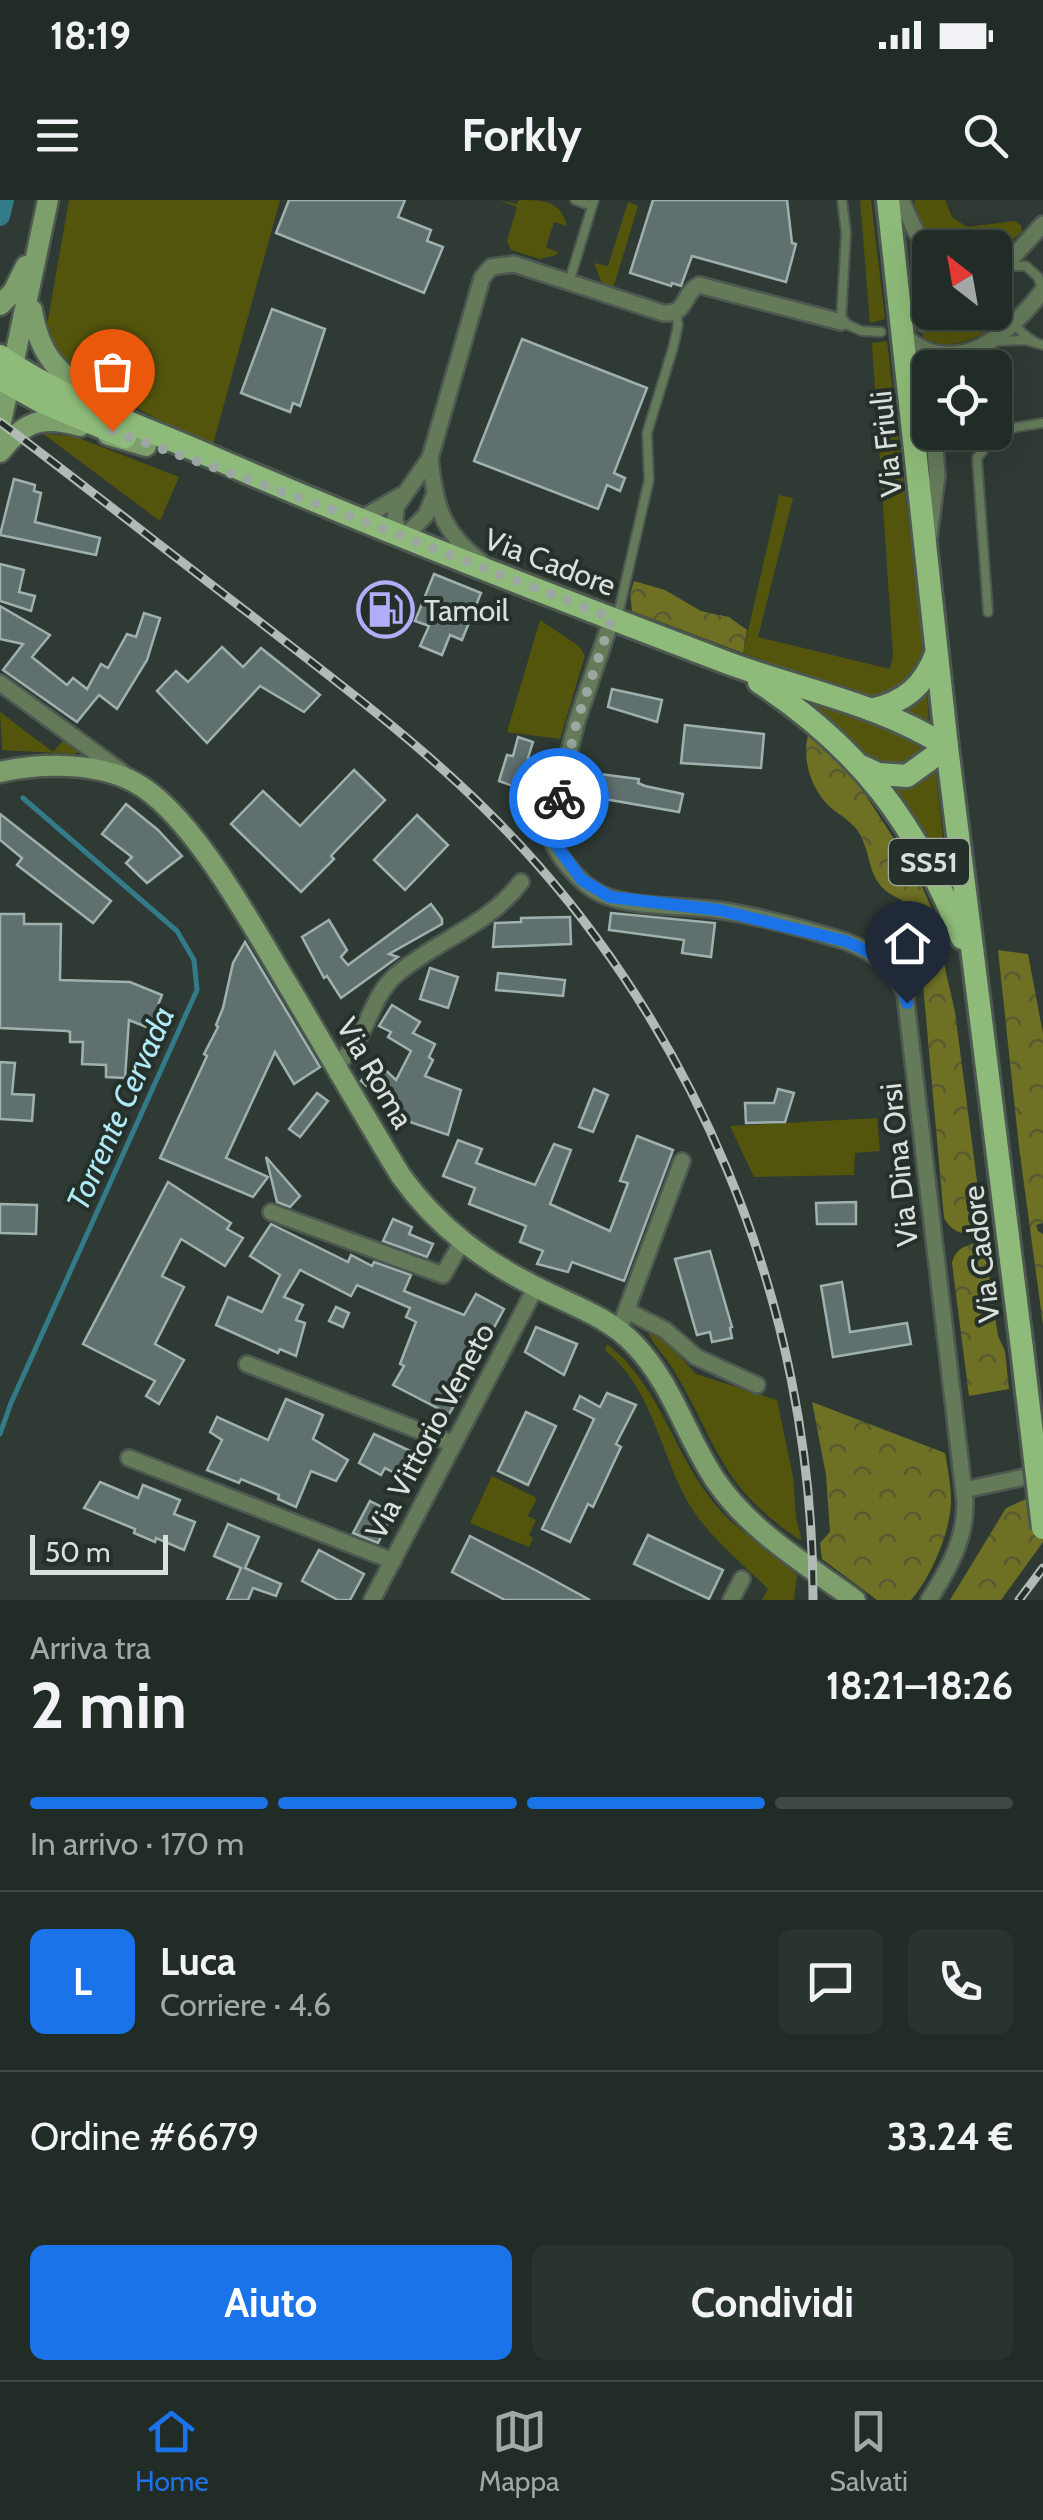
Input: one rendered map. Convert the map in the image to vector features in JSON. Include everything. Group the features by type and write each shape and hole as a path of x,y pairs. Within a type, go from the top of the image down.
{"main road":[{"name":"Via Friuli","path":"888,200 948,747"},
{"name":"Via Cadore","path":"6,372 51,387 146,438 734,665 871,710 928,734 948,747 1043,1528"},
{"path":"871,710 901,700 916,689 928,676 938,646"},
{"name":"Via Cadore","path":"734,665 794,705 857,764 894,807 941,885 976,974"},
{"name":"Via Cadore","path":"857,764 878,774 908,776 948,747"}],"street":[{"path":"0,427 6,372 29,293 48,200"},
{"path":"902,200 915,230"},
{"path":"1012,260 1043,224"},
{"path":"0,305 13,292 39,236"},
{"path":"434,494 426,515 402,537 395,514 430,458 486,271 505,263 662,313 676,313 699,284 841,322"},
{"path":"1012,315 1043,290"},
{"path":"29,293 36,336 48,359 146,438"},
{"path":"912,317 902,328 931,354 963,353 981,346"},
{"path":"977,350 997,330"},
{"path":"0,452 15,433 46,420 146,438"},
{"name":"Via Friuli","path":"928,546 935,510 934,450"},
{"path":"430,458 437,508 452,534 494,572"},
{"path":"352,517 404,494"},
{"name":"Via Dina Orsi","path":"614,619 568,751 548,829 582,880 598,892 625,900 719,910 812,930 864,949 894,973 905,993 965,1512 961,1538 928,1600"},
{"name":"Via Roma","path":"0,683 137,783 194,840 242,908 401,1176 425,1208 462,1242 536,1287 597,1316 666,1330 696,1357 757,1385"},
{"path":"0,760 102,772 137,783"},
{"path":"0,772 26,766"},
{"path":"335,1065 354,1049 375,1004 395,975 496,910 522,882"},
{"path":"624,1321 682,1161"},
{"path":"271,1212 443,1275 462,1242"},
{"name":"Via Vittorio Veneto","path":"372,1600 536,1287"},
{"name":"Via Roma","path":"624,1321 662,1380 706,1464 734,1504 779,1544 855,1600"},
{"path":"247,1364 454,1444"},
{"path":"128,1458 392,1561"},
{"path":"964,1490 1043,1473"},
{"path":"732,1600 742,1579"}],"lane":[{"path":"568,282 593,203 575,200"},
{"path":"842,200 846,233 841,322 862,330 912,327"},
{"path":"1012,271 1026,266 1043,290"},
{"path":"614,619 648,480 647,433 678,325 676,313"},
{"path":"1012,318 1021,334 1040,344"},
{"path":"981,346 1012,339 1040,344"},
{"path":"988,612 977,458 999,430 1043,423"}],"shaded area":[{"path":"69,200 280,200 212,448 75,375 60,363 46,331"},
{"path":"499,200 517,204 519,200 543,201 555,206 567,226 554,222 546,247 558,252 556,255 540,259 511,250 507,241 517,207"},
{"path":"860,200 871,200 885,319 870,323"},
{"path":"914,200 945,200 952,217 967,227 1015,221 1022,232 1012,240 1012,230 926,230"},
{"path":"628,202 638,206 613,289 601,281 594,263 608,266"},
{"path":"988,330 952,344 932,342 923,333"},
{"path":"887,341 923,644 911,684 874,700 857,698 743,653 779,495 793,498 758,637 890,669 893,656 872,343"},
{"path":"42,433 76,437 179,477 160,521"},
{"path":"540,620 579,646 585,656 560,739 507,732"},
{"path":"789,690 929,746 910,766 875,766"},
{"path":"924,695 929,724 898,713"},
{"path":"0,712 53,752 63,741 78,752 75,754 2,750"},
{"path":"936,773 946,866 893,788"},
{"path":"877,1118 880,1151 855,1153 854,1175 754,1177 730,1126"},
{"path":"648,1332 667,1342 696,1374 777,1400 802,1541 775,1522 737,1484"},
{"path":"607,1344 625,1360 652,1397 697,1479 719,1510 797,1575 794,1600 762,1600 768,1589 723,1546 693,1510 644,1400 621,1365 605,1350"},
{"path":"492,1476 537,1498 528,1516 536,1520 529,1535 533,1538 529,1547 470,1523"}],"green space":[{"path":"634,581 665,590 701,611 729,617 747,630 743,653 632,611 630,594"},
{"path":"809,732 854,777 916,873 931,907 955,1012 991,1289 1009,1389 969,1396 952,1263 960,1249 983,1241 982,1233 960,1232 944,1218 920,951 902,900 876,879 858,831 816,789 807,761"},
{"path":"998,950 1028,954 1043,1034 1043,1223 1036,1225 1043,1234 1043,1325 1019,1147"},
{"path":"812,1402 945,1453 951,1496 947,1527 932,1567 911,1600 877,1600 822,1559 820,1543 830,1532 826,1475"},
{"path":"1043,1491 1043,1542 1001,1600 950,1600 1006,1508"}],"building":[{"path":"289,200 405,200 398,217 431,230 427,241 443,247 424,293 276,233"},
{"path":"653,200 787,200 792,243 796,244 786,282 692,256 681,286 630,273"},
{"path":"272,309 325,329 300,406 293,403 290,412 241,393"},
{"path":"522,339 647,388 614,473 625,478 620,491 607,485 598,509 474,461"},
{"path":"14,479 35,485 34,491 41,493 35,522 100,538 96,555 0,535"},
{"path":"0,564 24,570 19,592 35,596 31,611 0,601"},
{"path":"434,574 481,593 462,640 450,635 442,655 420,646 429,626 415,621"},
{"path":"0,606 50,635 32,657 67,685 73,678 87,689 101,664 108,668 127,634 136,637 144,613 160,618 147,660 117,709 99,695 77,722 3,670 23,644 0,639"},
{"path":"222,647 243,667 261,648 320,695 304,712 260,686 207,743 157,691 176,671 188,682"},
{"path":"612,689 662,700 657,722 608,707"},
{"path":"685,725 764,734 761,768 681,763"},
{"path":"518,737 533,742 528,758 554,766 546,798 499,781"},
{"path":"354,770 385,800 301,892 231,824 263,791 300,826"},
{"path":"576,771 639,779 638,783 645,786 683,794 679,812 570,793"},
{"path":"126,804 182,856 147,883 126,863 132,857 102,834"},
{"path":"0,814 111,901 93,923 17,865 22,858 0,840"},
{"path":"417,815 448,845 405,890 374,860"},
{"path":"431,904 442,924 389,954 398,957 341,998 327,976 324,978 302,937 329,920 347,950 341,957 348,965"},
{"path":"611,913 715,923 711,957 682,953 684,940 609,930"},
{"path":"0,914 24,914 24,924 61,924 60,980 130,982 162,995 149,1028 129,1020 125,1078 106,1077 106,1065 82,1064 83,1042 70,1042 70,1032 0,1028"},
{"path":"570,917 571,944 493,947 495,923"},
{"path":"245,942 320,1067 294,1084 275,1052 226,1158 268,1177 253,1197 160,1158 207,1056 204,1054 218,1027 233,963"},
{"path":"430,968 458,977 448,1008 420,999"},
{"path":"498,973 565,980 563,996 496,990"},
{"path":"392,1005 420,1022 413,1033 435,1044 425,1076 461,1090 448,1135 404,1120 361,1081 378,1063 396,1080 411,1051 388,1037 391,1032 379,1026"},
{"path":"0,1062 15,1063 12,1094 34,1095 32,1121 0,1119"},
{"path":"594,1089 608,1095 593,1132 579,1127"},
{"path":"778,1089 794,1093 785,1122 746,1123 745,1103 774,1103"},
{"path":"317,1093 328,1101 300,1137 289,1129"},
{"path":"637,1136 673,1150 624,1281 572,1262 568,1272 537,1264 543,1251 520,1242 526,1226 469,1204 475,1188 443,1176 458,1140 482,1149 476,1163 535,1185 554,1144 571,1150 550,1204 610,1231 628,1183 620,1181"},
{"path":"266,1157 300,1196 290,1207 277,1202"},
{"path":"168,1182 231,1223 227,1229 243,1238 225,1266 181,1239 162,1276 184,1287 155,1344 184,1360 159,1404 146,1396 155,1381 83,1344"},
{"path":"856,1202 856,1224 817,1224 816,1203"},
{"path":"0,1204 37,1205 36,1234 0,1233"},
{"path":"393,1219 412,1227 409,1234 433,1244 427,1257 383,1241"},
{"path":"271,1224 348,1262 351,1255 372,1266 374,1262 411,1275 404,1291 464,1315 476,1294 504,1309 491,1333 487,1331 475,1358 480,1360 449,1414 393,1385 404,1366 400,1364 416,1322 406,1317 410,1308 357,1285 351,1296 300,1270 284,1297 303,1305 296,1320 305,1323 296,1356 280,1349 278,1353 216,1325 228,1297 262,1312 280,1275 250,1256"},
{"path":"710,1251 732,1327 732,1338 712,1342 710,1332 697,1335 675,1259"},
{"path":"842,1282 850,1332 907,1323 911,1344 833,1357 821,1286"},
{"path":"336,1307 349,1313 343,1327 329,1321"},
{"path":"536,1327 577,1344 564,1375 525,1352"},
{"path":"607,1393 636,1405 616,1444 621,1447 593,1507 588,1504 570,1542 542,1529 594,1419 574,1409 580,1396 600,1407"},
{"path":"286,1399 323,1415 313,1439 348,1460 336,1481 311,1471 296,1507 241,1479 239,1483 207,1470 222,1440 210,1432 217,1417 268,1440"},
{"path":"526,1412 556,1426 528,1485 498,1471"},
{"path":"374,1434 421,1456 417,1463 422,1466 413,1483 385,1468 381,1475 359,1463"},
{"path":"100,1482 138,1498 143,1485 180,1500 174,1514 195,1522 184,1550 156,1538 155,1542 134,1533 135,1529 84,1508"},
{"path":"370,1501 391,1517 378,1543 353,1533"},
{"path":"228,1524 259,1537 245,1568 281,1584 276,1596 253,1588 248,1600 227,1600 241,1568 214,1556"},
{"path":"648,1535 723,1570 709,1599 634,1564"},
{"path":"470,1536 590,1600 505,1600 452,1572"},
{"path":"319,1550 364,1574 350,1600 338,1600 302,1581"}],"waterway":[{"path":"0,216 4,200"},
{"name":"Torrente Cervada","path":"0,1434 197,990 194,960 177,931 23,798"}],"railway":[{"path":"0,422 340,684 427,756 483,807 558,888 624,977 680,1071 728,1171 765,1274 792,1381 808,1490 813,1600"},
{"path":"1019,1600 1043,1568"}],"way so far":[{"path":"112,431 345,514 612,618 568,751 559,798"}],"place":[{"name":"Tamoil","path":"385,610"}],"route":[{"path":"559,798 548,829 550,837 591,888 610,897 719,910 845,941 888,965 900,982 907,1003"}]}
